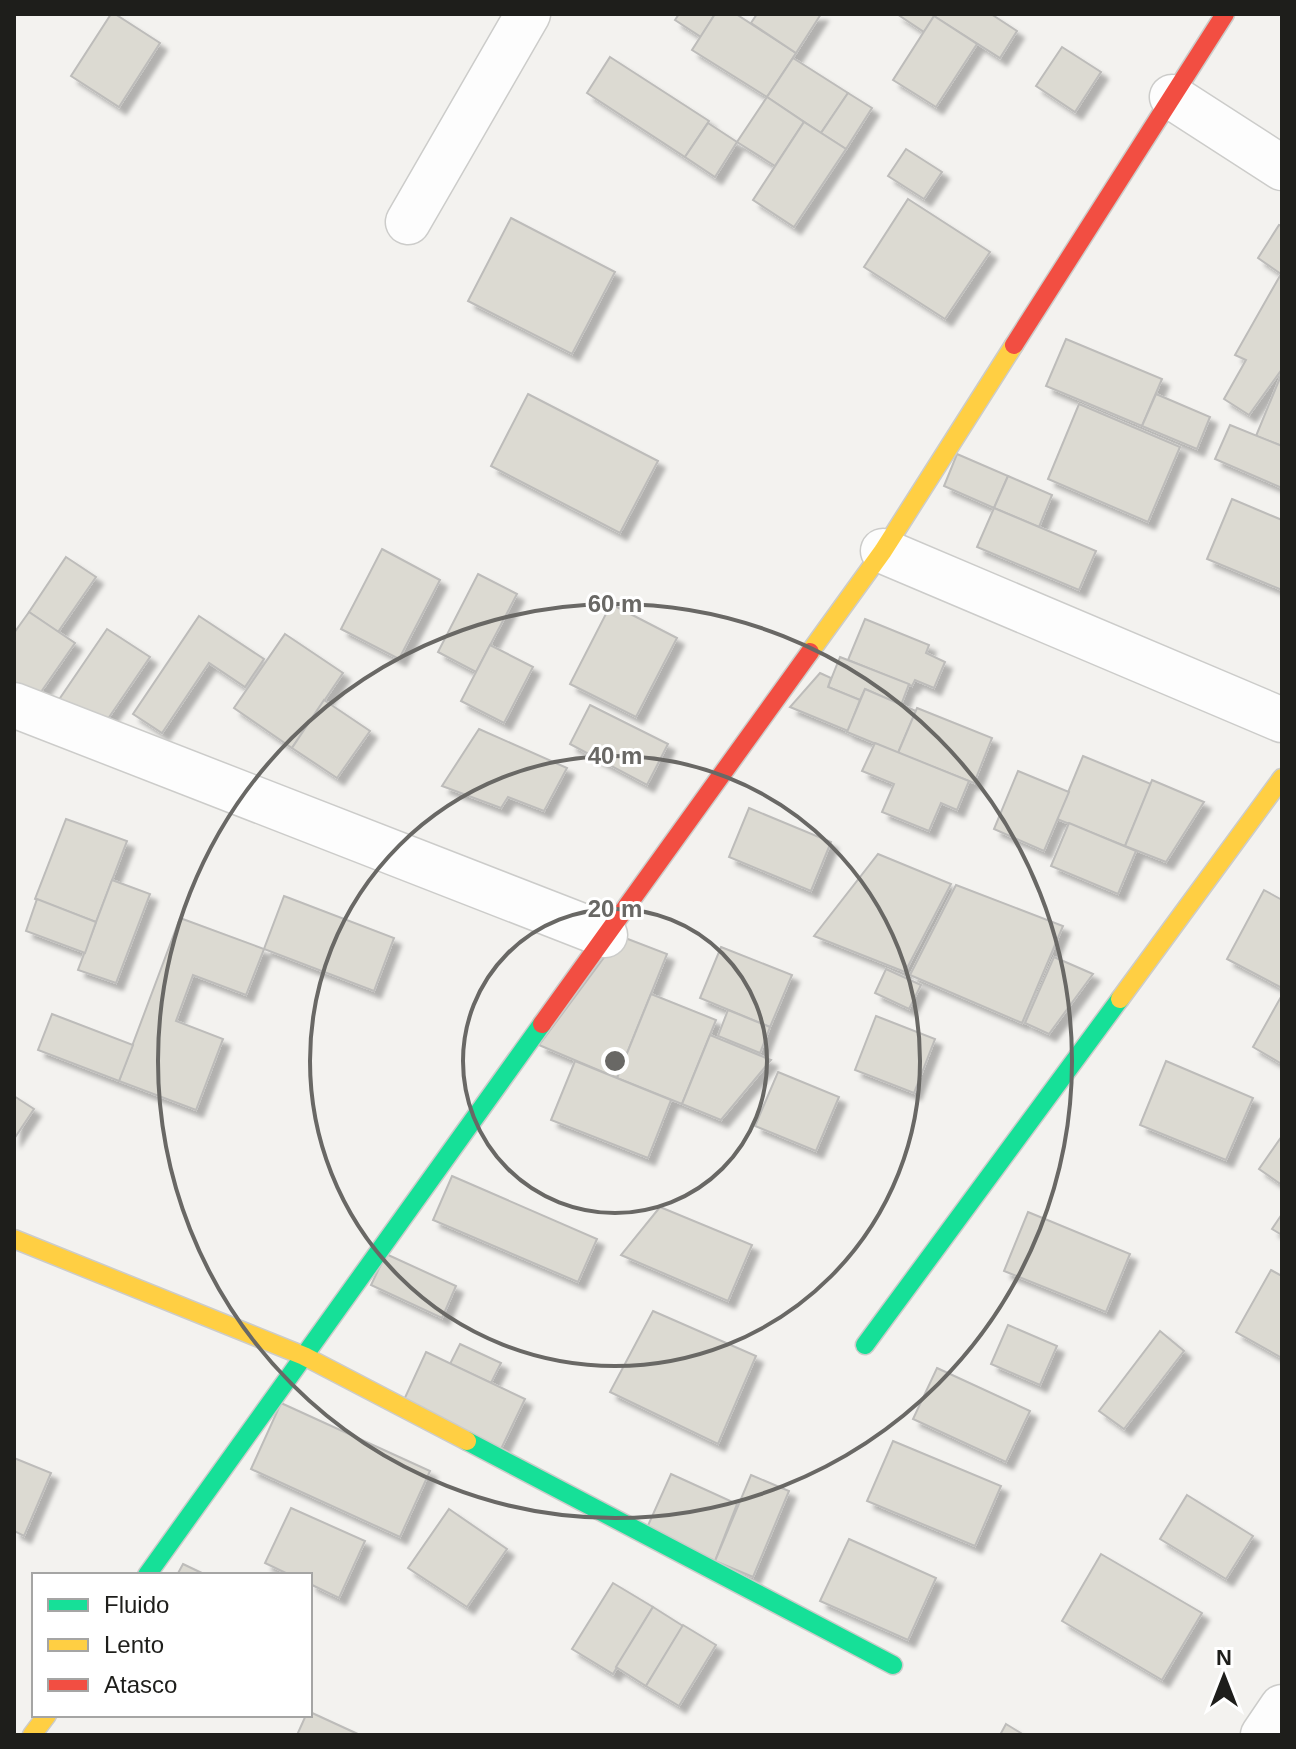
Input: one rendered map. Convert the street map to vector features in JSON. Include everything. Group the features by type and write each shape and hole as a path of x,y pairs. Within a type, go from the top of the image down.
{"street":[{"path":"408,222 528,14"},
{"path":"148,1573 883,551 1225,14"},
{"path":"1172,97 1282,168"},
{"path":"883,551 1282,720"},
{"path":"14,705 605,935"},
{"path":"865,1345 1282,778"},
{"path":"14,1239 304,1356 893,1665"},
{"path":"1263,1735 1282,1707"},
{"path":"32,1735 46,1717"}],"building":[{"path":"111,14 160,43 119,107 71,76"},
{"path":"679,14 715,14 701,37 675,20"},
{"path":"715,14 736,14 796,53 767,97 692,50"},
{"path":"757,14 821,14 796,53 751,23"},
{"path":"897,14 936,14 924,32"},
{"path":"991,14 1017,31 1000,58 934,16"},
{"path":"934,16 977,44 936,107 893,80"},
{"path":"1062,47 1101,72 1075,112 1036,86"},
{"path":"610,57 709,121 685,157 587,93"},
{"path":"793,58 848,93 821,133 767,97"},
{"path":"848,93 872,108 846,149 821,133"},
{"path":"767,97 804,122 775,166 737,142"},
{"path":"804,122 846,149 794,227 753,200"},
{"path":"708,123 737,142 715,177 685,157"},
{"path":"906,149 942,172 924,199 888,176"},
{"path":"908,199 990,252 945,319 864,267"},
{"path":"511,218 615,272 572,354 468,301"},
{"path":"1279,225 1282,226 1282,369 1249,415 1224,399 1246,360 1235,355 1281,274 1258,258"},
{"path":"1066,339 1162,379 1142,426 1046,386"},
{"path":"1282,373 1282,446 1256,436"},
{"path":"528,394 658,461 620,533 491,466"},
{"path":"1156,394 1210,417 1197,449 1142,426"},
{"path":"1079,404 1180,447 1148,522 1048,479"},
{"path":"1230,425 1282,446 1282,488 1215,459"},
{"path":"957,454 1008,476 994,508 944,486"},
{"path":"1008,476 1052,495 1039,527 994,508"},
{"path":"1232,499 1282,520 1282,590 1207,559"},
{"path":"994,508 1096,551 1079,590 977,547"},
{"path":"382,549 440,580 399,659 341,629"},
{"path":"66,557 96,577 58,632 29,612"},
{"path":"478,574 517,594 476,672 438,652"},
{"path":"611,604 677,638 636,717 570,684"},
{"path":"29,612 75,643 34,702 14,689 14,633"},
{"path":"199,616 264,659 245,687 209,663 162,733 133,714"},
{"path":"865,619 929,645 926,653 945,662 934,688 915,680 912,686 848,660"},
{"path":"107,629 150,657 99,732 56,704"},
{"path":"285,634 343,673 292,748 234,708"},
{"path":"490,645 533,667 504,723 461,701"},
{"path":"840,657 909,684 901,705 865,689 860,700 828,687"},
{"path":"820,673 831,678 828,687 860,700 848,731 790,707"},
{"path":"865,689 916,711 898,753 847,732"},
{"path":"324,700 370,731 337,778 292,748"},
{"path":"590,705 668,744 647,785 570,744"},
{"path":"917,708 992,738 974,783 898,753"},
{"path":"479,729 567,768 544,811 508,797 501,808 442,786"},
{"path":"875,743 969,781 957,810 941,803 929,831 882,812 894,784 862,771"},
{"path":"1083,756 1151,784 1125,846 1057,819"},
{"path":"1018,771 1069,792 1044,851 994,829"},
{"path":"1152,780 1204,802 1166,862 1125,846"},
{"path":"749,808 831,842 811,891 729,857"},
{"path":"66,819 127,841 96,922 35,899"},
{"path":"1069,823 1136,851 1118,894 1051,866"},
{"path":"878,854 951,884 905,972 814,936"},
{"path":"112,880 150,894 116,983 78,970"},
{"path":"956,885 1063,926 1022,1023 910,975"},
{"path":"1264,890 1282,900 1282,988 1227,959"},
{"path":"284,896 394,938 374,991 264,949"},
{"path":"37,899 96,922 85,953 26,931"},
{"path":"180,918 264,949 246,995 193,975 176,1021 223,1039 196,1110 119,1081"},
{"path":"620,936 667,954 617,1078 539,1045"},
{"path":"721,947 792,975 770,1027 700,998"},
{"path":"1054,957 1093,974 1049,1034 1025,1023"},
{"path":"886,969 921,985 909,1009 875,993"},
{"path":"651,994 716,1020 682,1104 617,1078"},
{"path":"1282,995 1282,1064 1253,1047"},
{"path":"728,1010 770,1027 760,1053 718,1036"},
{"path":"52,1014 133,1045 119,1081 38,1050"},
{"path":"876,1016 935,1039 914,1093 855,1070"},
{"path":"710,1035 771,1060 721,1120 682,1104"},
{"path":"575,1061 671,1100 648,1158 551,1120"},
{"path":"1166,1061 1253,1098 1226,1160 1140,1125"},
{"path":"778,1072 839,1097 816,1151 755,1126"},
{"path":"14,1096 34,1109 14,1139"},
{"path":"1282,1136 1282,1185 1259,1169"},
{"path":"452,1176 597,1239 578,1282 433,1220"},
{"path":"660,1207 752,1245 728,1301 621,1255"},
{"path":"1028,1212 1130,1254 1106,1312 1004,1271"},
{"path":"1282,1214 1282,1235 1272,1229"},
{"path":"386,1254 456,1286 442,1318 371,1285"},
{"path":"1271,1270 1282,1276 1282,1358 1236,1332"},
{"path":"653,1311 756,1356 718,1444 610,1392"},
{"path":"1008,1325 1057,1346 1040,1385 991,1364"},
{"path":"1160,1331 1184,1351 1124,1429 1099,1411"},
{"path":"460,1344 501,1363 491,1383 450,1364"},
{"path":"426,1352 525,1399 501,1449 403,1402"},
{"path":"937,1368 1030,1411 1006,1462 913,1419"},
{"path":"281,1403 430,1471 400,1537 251,1469"},
{"path":"893,1441 1001,1486 975,1546 867,1501"},
{"path":"14,1458 51,1473 24,1536 14,1531"},
{"path":"671,1474 737,1504 715,1561 646,1530"},
{"path":"751,1475 789,1491 753,1577 715,1561"},
{"path":"1187,1495 1253,1536 1226,1579 1160,1539"},
{"path":"291,1508 365,1541 339,1598 312,1585 312,1573 286,1573 265,1563"},
{"path":"449,1509 507,1549 467,1607 408,1568"},
{"path":"849,1539 936,1578 908,1640 820,1601"},
{"path":"1101,1554 1202,1613 1162,1680 1062,1621"},
{"path":"183,1564 202,1573 178,1573"},
{"path":"613,1583 653,1607 613,1674 572,1649"},
{"path":"653,1607 683,1626 646,1686 616,1667"},
{"path":"683,1625 716,1645 679,1706 646,1686"},
{"path":"312,1713 360,1735 297,1735 305,1717 312,1717"},
{"path":"1006,1724 1024,1735 1000,1735"}],"traffic: fast":[{"path":"865,1345 1120,999"},
{"path":"148,1573 542,1024"},
{"path":"467,1441 893,1665"}],"traffic: slow":[{"path":"810,652 883,551 1014,345"},
{"path":"1120,999 1282,778"},
{"path":"14,1239 304,1356 467,1441"},
{"path":"32,1735 46,1717"}],"traffic: jam":[{"path":"1014,345 1225,14"},
{"path":"542,1024 810,652"}]}
